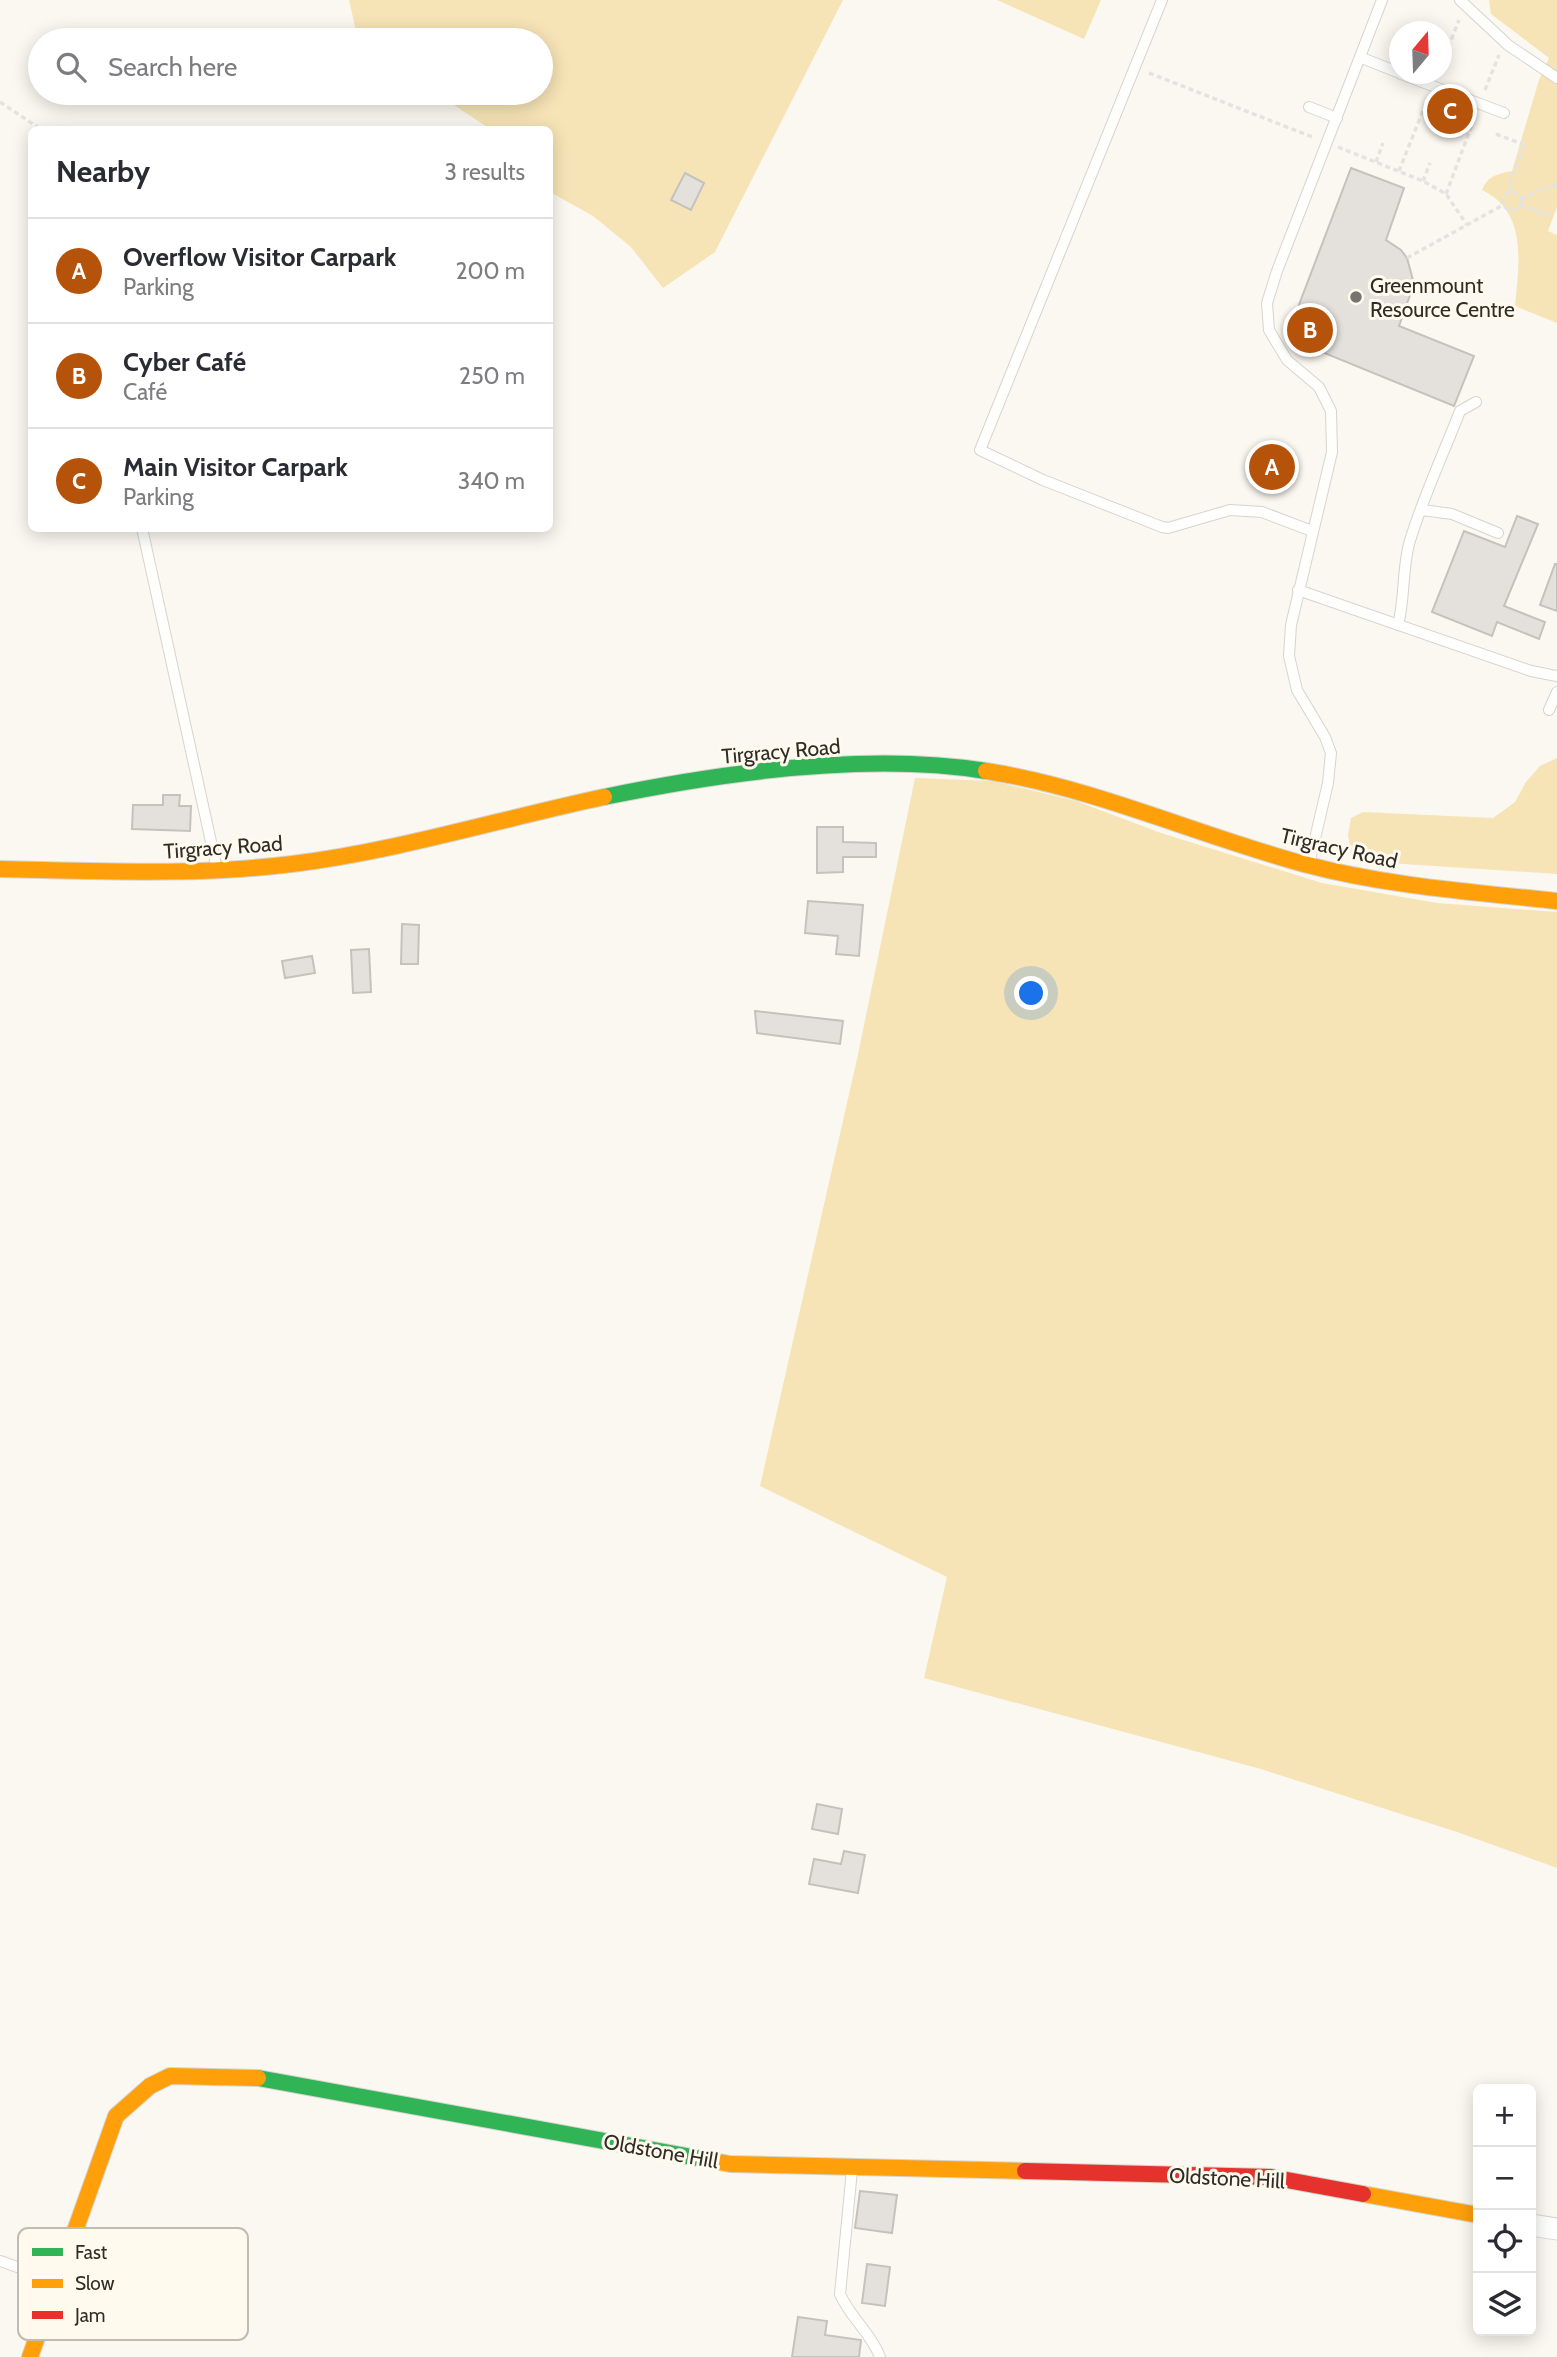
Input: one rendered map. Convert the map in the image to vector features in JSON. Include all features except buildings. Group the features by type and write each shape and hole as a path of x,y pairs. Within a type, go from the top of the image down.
{"street":[{"name":"Tirgracy Road","path":"0,869 217,872 295,864 772,769 947,766 1007,775 1123,805 1249,848 1309,865 1401,884 1557,901"},
{"name":"Oldstone Hill","path":"76,2228 116,2116 150,2086 170,2076 248,2076 730,2164 1271,2177 1473,2214"},
{"path":"1536,2226 1557,2229"},
{"name":"Oldstone Hill","path":"30,2357 36,2340"}],"lane":[{"path":"1162,0 979,450 1043,480 1162,527 1168,528 1230,510 1262,512 1312,531"},
{"path":"1309,865 1328,783 1331,753 1325,737 1297,690 1289,656 1291,625 1298,590 1332,452 1331,411 1319,387 1287,360 1269,330 1267,303 1382,0"},
{"path":"1464,4 1508,45 1557,78"},
{"path":"1362,58 1389,69"},
{"path":"1427,84 1504,113"},
{"path":"1309,107 1337,118"},
{"path":"1398,625 1407,555 1422,510 1460,411 1476,402"},
{"path":"1422,510 1452,514 1497,533"},
{"path":"143,532 217,872"},
{"path":"1298,590 1531,671 1557,676"},
{"path":"1549,710 1557,692"},
{"path":"852,2166 840,2294 880,2357"},
{"path":"0,2261 18,2267"}],"path":[{"path":"1452,37 1464,4"},
{"path":"1134,67 1423,181 1446,194 1467,225"},
{"path":"1399,171 1432,86"},
{"path":"0,102 36,126"},
{"path":"1496,134 1525,145 1503,205"},
{"path":"1376,162 1383,143"},
{"path":"1423,181 1430,163"},
{"path":"1521,199 1557,185"},
{"path":"1509,192 1515,192 1521,199"},
{"path":"1503,205 1513,210 1520,205 1521,199"},
{"path":"1407,258 1503,205"},
{"path":"1520,205 1550,216"}],"shaded area":[{"path":"349,0 843,0 715,252 663,288 631,247 593,216 553,194 553,126 486,126 454,105 553,105 553,28 355,28"},
{"path":"997,0 1101,0 1084,39"},
{"path":"1489,0 1557,0 1557,207 1548,231 1557,235 1557,323 1515,306 1518,257 1514,225 1497,200 1482,190 1490,178 1512,171 1539,80 1549,58 1491,14"},
{"path":"1557,758 1557,874 1373,862 1351,854 1348,835 1351,818 1363,812 1493,818 1515,802 1526,782 1540,766"},
{"path":"915,778 993,781 1076,801 1161,833 1322,883 1437,903 1557,912 1557,1868 1457,1832 1261,1769 924,1678 947,1577 760,1486 857,1059"}],"traffic: fast":[{"path":"604,797 696,780 795,768 893,764 986,771"},
{"path":"258,2078 714,2161"}],"traffic: slow":[{"path":"986,771 1106,800 1264,852 1335,872 1429,887 1557,901"},
{"path":"0,869 183,871 292,864 410,843 604,797"},
{"path":"76,2228 116,2116 150,2086 170,2076 258,2078"},
{"path":"714,2161 730,2164 1025,2171"},
{"path":"1363,2194 1473,2214"},
{"path":"30,2357 36,2340"}],"traffic: jam":[{"path":"1025,2171 1271,2177 1363,2194"}],"place":[{"name":"Main Visitor Carpark","path":"1450,111"},
{"name":"Greenmount Resource Centre","path":"1356,297"},
{"name":"Cyber Café","path":"1310,330"},
{"name":"Overflow Visitor Carpark","path":"1272,467"}]}
